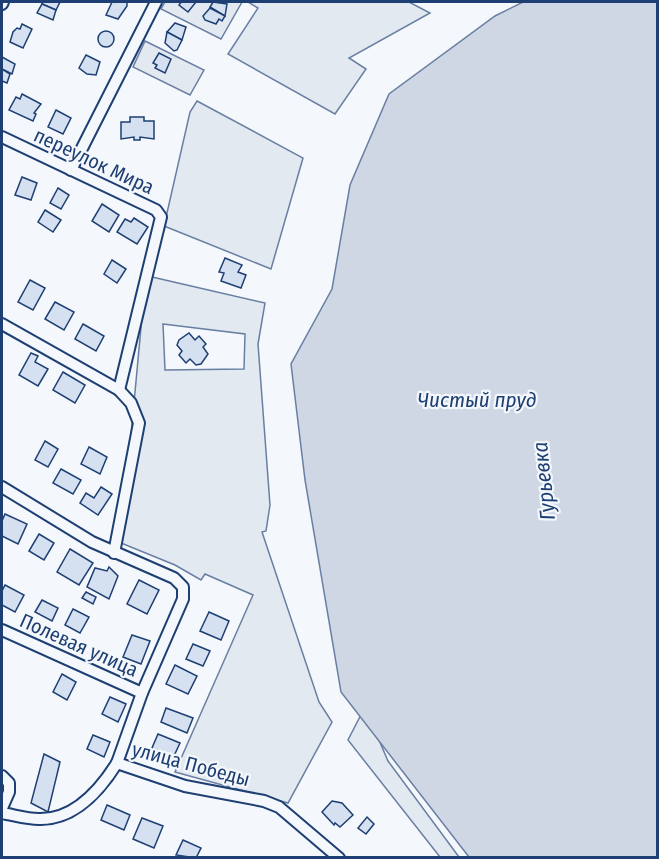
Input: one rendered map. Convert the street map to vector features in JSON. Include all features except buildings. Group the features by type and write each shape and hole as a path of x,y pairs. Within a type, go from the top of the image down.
{"street":[{"path":"71,170 156,2"},
{"name":"переулок Мира","path":"2,137 156,210 161,217 139,299 119,390"},
{"path":"2,324 119,390 131,402 140,423 114,553"},
{"path":"2,487 114,553 174,578 183,587 183,599 142,693 117,763"},
{"name":"Полевая улица","path":"2,630 142,693"},
{"name":"улица Победы","path":"2,813 40,819 58,817 85,802 102,787 117,763 185,786 264,801 279,807 339,858"},
{"path":"2,808 9,792 3,777"}],"shaded area":[{"path":"165,2 242,2 221,39 161,9"},
{"path":"248,2 409,2 430,13 349,58 366,69 335,114 228,54 258,8"},
{"path":"145,41 204,70 190,95 133,67"},
{"path":"197,101 303,158 271,269 164,226 190,112"},
{"path":"152,277 265,303 258,344 270,505 266,531 262,532 319,702 332,722 288,803 175,772 253,595 205,574 201,580 175,565 121,543 143,306","holes":["163,324 245,334 244,369 165,370"]},
{"path":"365,707 388,761 459,857 440,857 348,740"}],"water":[{"name":"Чистый пруд","path":"523,2 657,2 657,857 469,857 341,692 305,480 291,364 332,289 350,185 389,94 495,16"}],"water label":[{"name":"Гурьевка","path":"544,481"}]}
